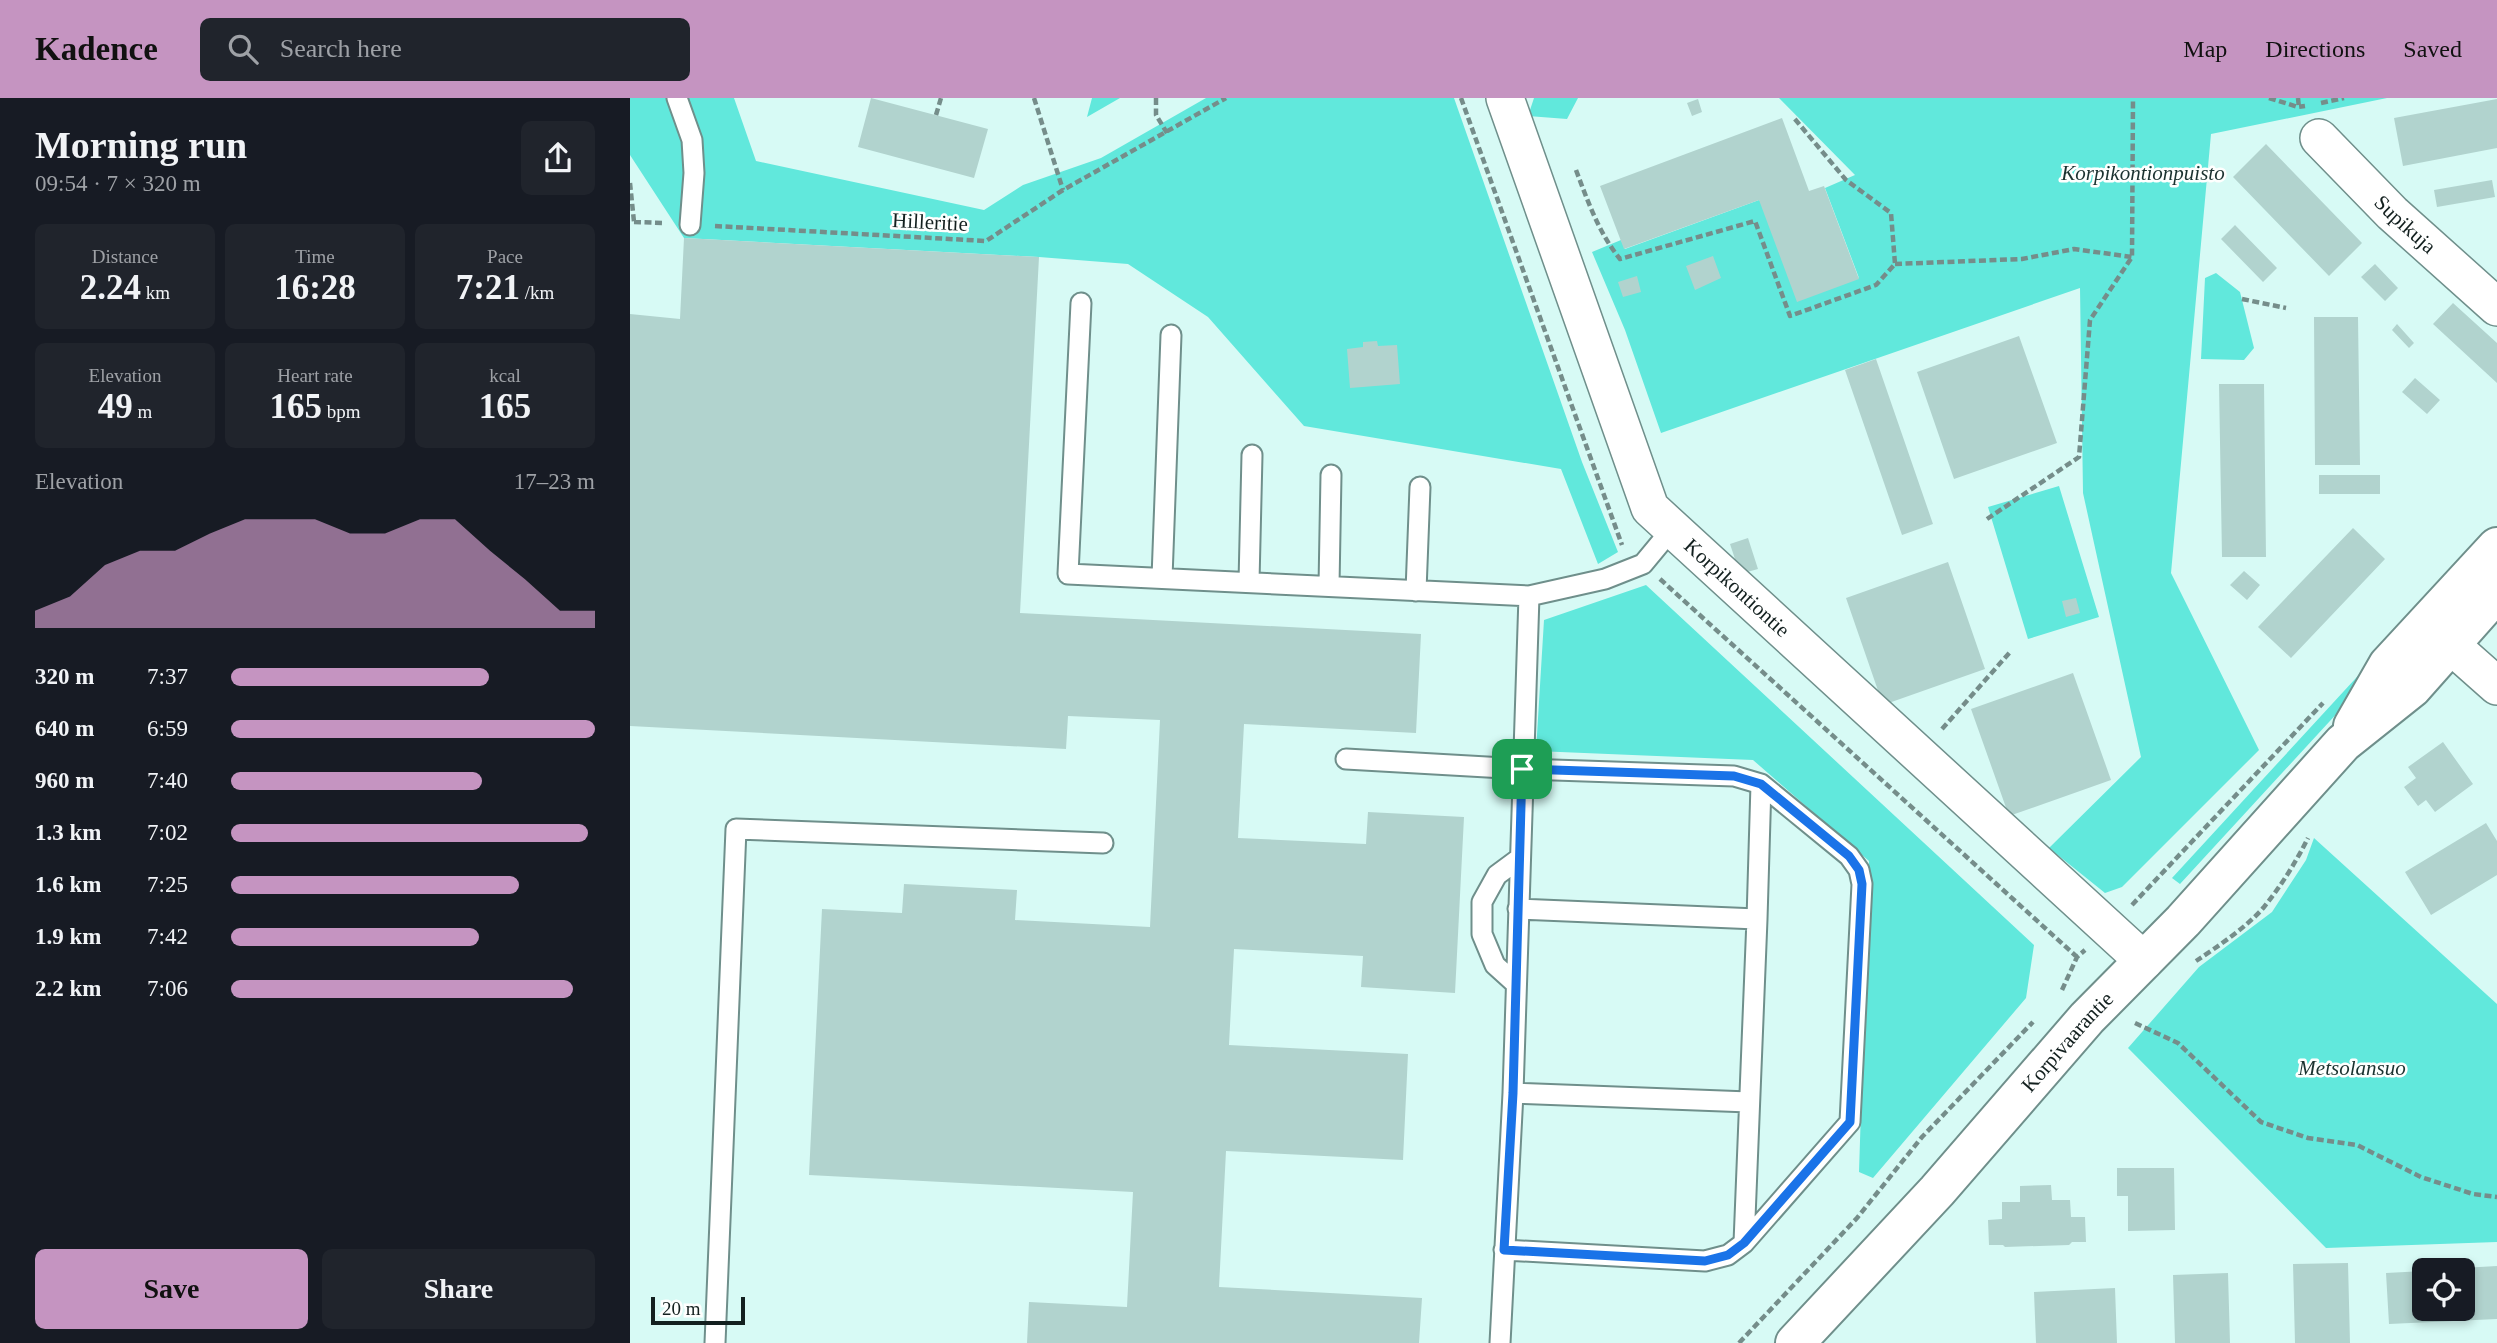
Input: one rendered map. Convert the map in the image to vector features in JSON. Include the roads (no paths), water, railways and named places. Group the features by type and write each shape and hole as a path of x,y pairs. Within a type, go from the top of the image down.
{"street":[{"name":"Korpikontiontie","path":"1505,98 1650,508 2144,961"},
{"name":"Supikuja","path":"2319,138 2392,213 2497,307"},
{"name":"Korpivaarantie","path":"1795,1343 1937,1191 2087,1018 2144,961 2343,743 2412,688 2438,633 2497,547"},
{"name":"Korpivaarantie","path":"2438,633 2497,592"},
{"path":"2438,633 2497,686"}],"lane":[{"path":"677,98 692,140 694,173 690,225"},
{"path":"1081,303 1068,574 1529,596 1605,579 1643,564 1672,529"},
{"path":"1162,578 1171,335"},
{"path":"1249,582 1252,455"},
{"path":"1329,586 1331,475"},
{"path":"1416,591 1420,487"},
{"path":"1500,1343 1513,1093 1529,596"},
{"path":"1346,760 1734,776 1761,784 1849,856 1859,870 1862,884 1850,1122 1744,1243 1728,1255 1705,1261 1504,1250"},
{"path":"1744,1243 1761,784"},
{"path":"715,1343 736,829 1103,843"},
{"path":"1516,984 1494,965 1482,934 1482,902 1497,875 1520,858"},
{"path":"1518,909 1757,919"},
{"path":"1513,1093 1749,1102"}],"park label":[{"name":"Korpikontionpuisto","path":"2143,173"},
{"name":"Metsolansuo","path":"2352,1068"}]}
